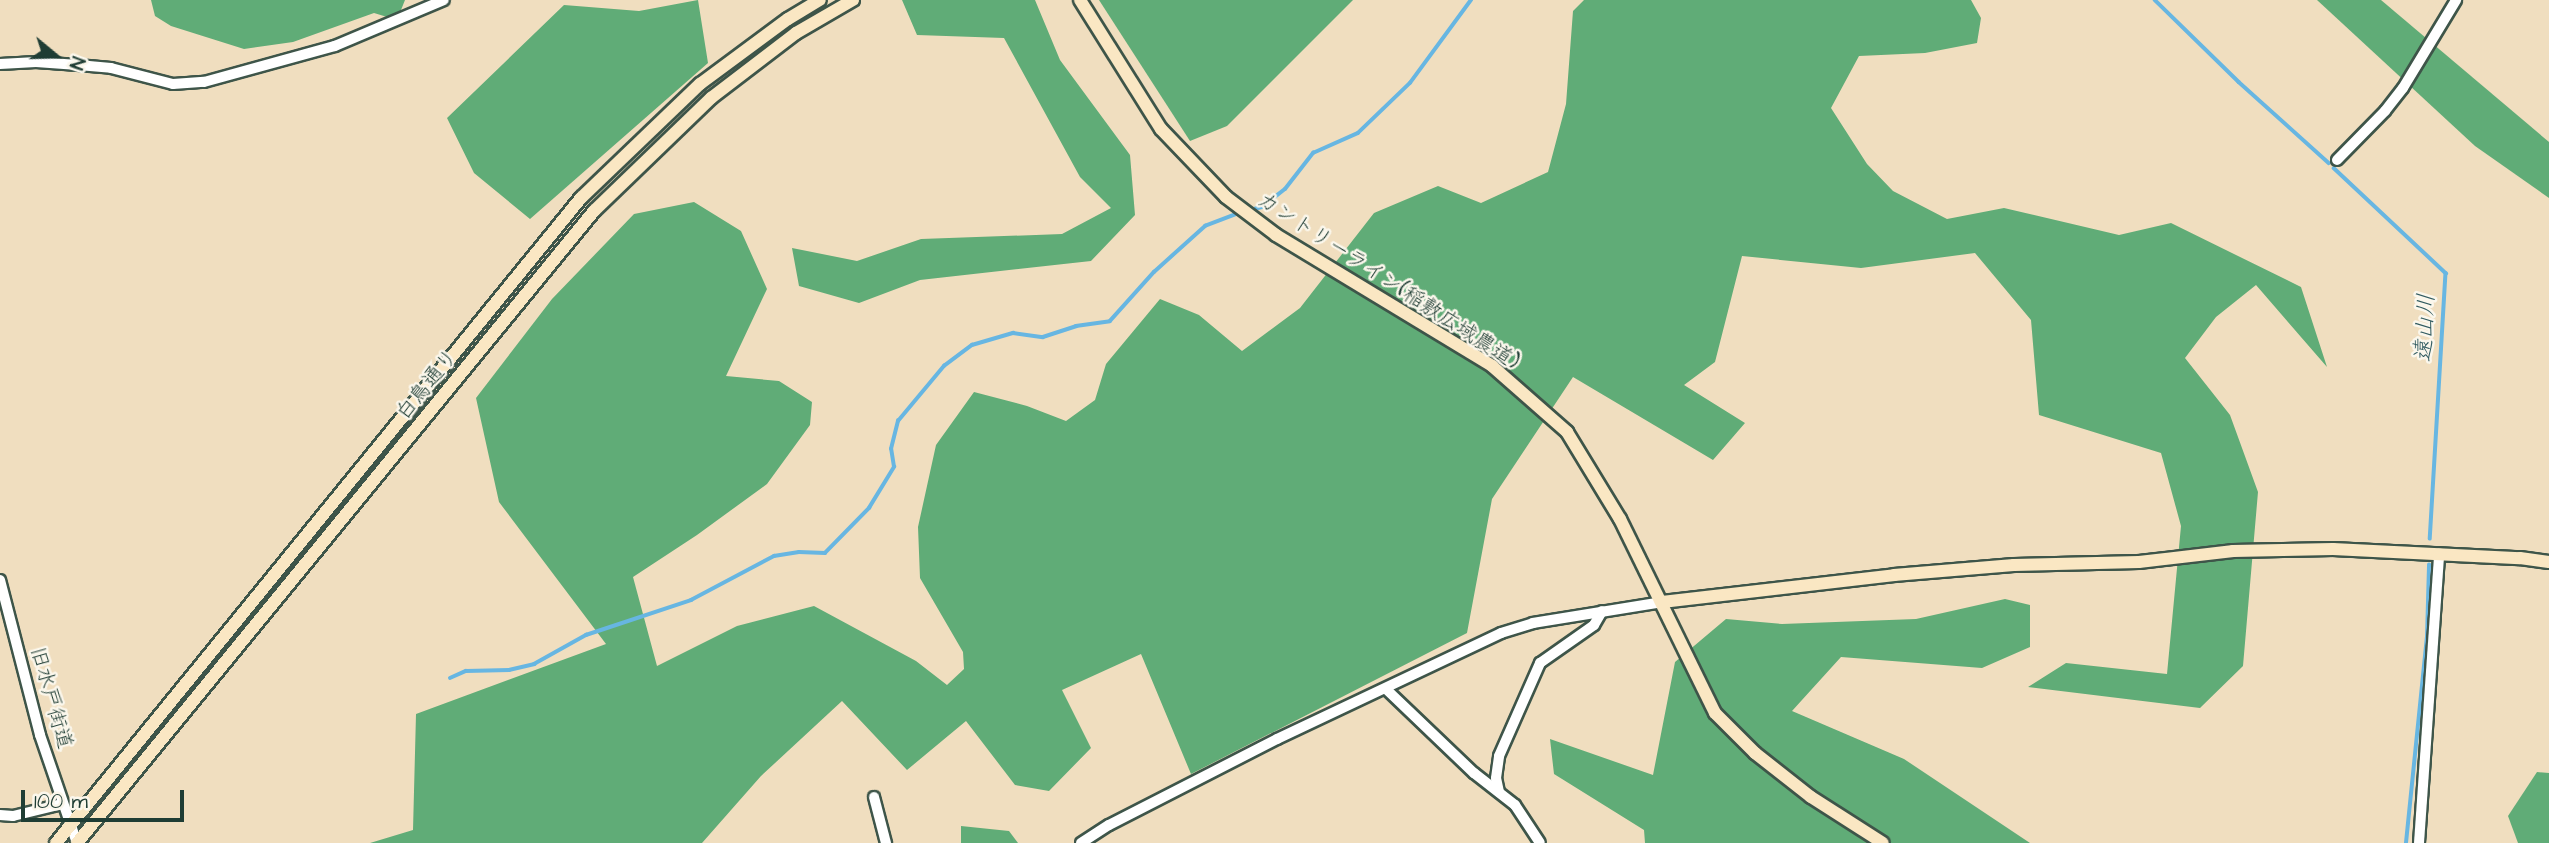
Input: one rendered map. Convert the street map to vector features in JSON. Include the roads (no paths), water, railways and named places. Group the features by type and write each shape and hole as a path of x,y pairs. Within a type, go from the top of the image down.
{"main road":[{"name":"白鳥通り","path":"56,843 581,198 700,84 788,19 820,0"},
{"name":"白鳥通り","path":"77,843 593,211 710,98 796,33 853,0"},
{"name":"カントリーライン(稲敷広域農道)","path":"1080,0 1161,129 1226,197 1276,235 1492,366 1567,432 1620,519 1715,713 1755,753 1792,782 1883,843"},
{"path":"1662,602 1894,575 2014,565 2140,562 2233,551 2333,550 2520,558 2549,562"}],"street":[{"path":"0,64 36,62 78,65 111,68 173,84 204,82 335,46 444,0"},
{"path":"2337,160 2385,111 2403,88 2456,0"},
{"path":"2419,843 2439,554"},
{"name":"旧水戸街道","path":"0,580 22,672 62,804 77,843"},
{"path":"1081,843 1109,825 1277,739 1501,633 1533,623 1662,602"},
{"path":"1499,792 1496,778 1499,757 1540,663 1594,625 1602,611"},
{"path":"1386,689 1474,773 1515,805 1540,843"},
{"path":"874,797 886,843"},
{"path":"0,815 13,816 62,804"}],"waterway":[{"path":"1250,210 1262,207 1285,189 1313,153 1358,133 1410,83 1471,0"},
{"name":"遠山川","path":"2155,0 2239,82 2329,163"},
{"name":"遠山川","path":"2334,168 2446,273 2430,539"},
{"path":"450,678 466,671 509,670 534,664 586,635 691,600 774,556 799,552 825,553 869,508 894,467 891,449 898,421 944,366 972,345 1013,333 1043,337 1076,326 1110,321 1154,272 1205,226 1239,213"},
{"name":"遠山川","path":"2406,843 2427,638 2429,565"}]}
